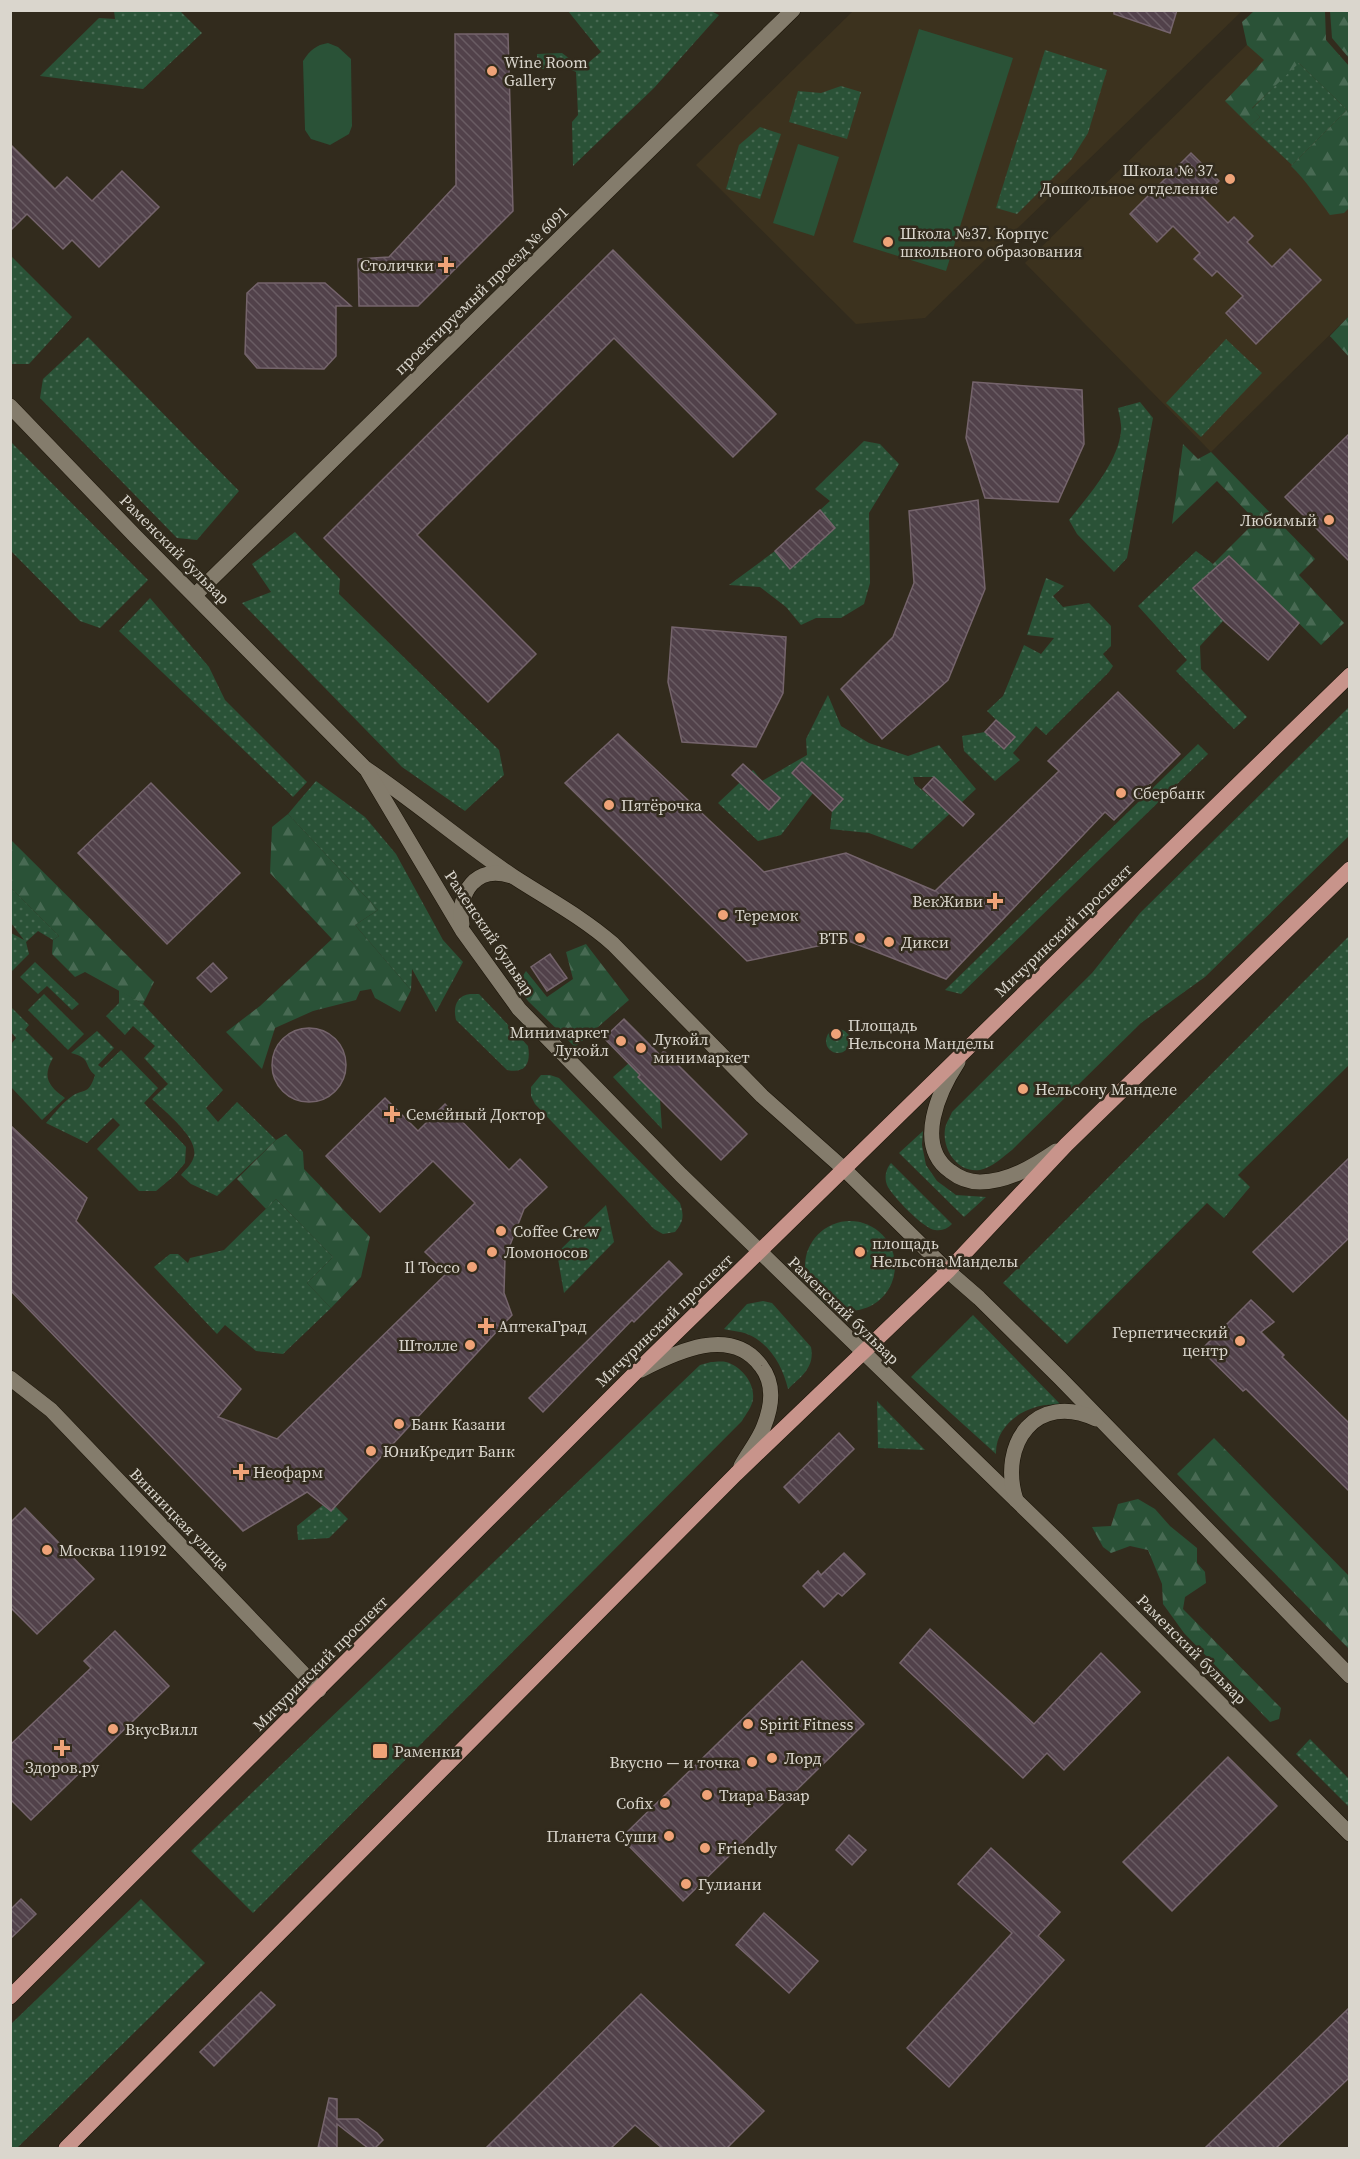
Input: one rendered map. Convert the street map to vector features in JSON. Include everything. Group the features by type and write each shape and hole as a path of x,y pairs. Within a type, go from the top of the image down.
{"main road":[{"name":"Мичуринский проспект","path":"10,1997 635,1373 1350,675"},
{"path":"66,2148 736,1474 864,1354 948,1271 1066,1145 1350,869"}],"street":[{"name":"проектируемый проезд № 6091","path":"195,595 792,10"},
{"name":"Раменский бульвар","path":"10,406 365,768 401,792 456,836 514,877 587,922 613,944 762,1096 844,1169 948,1271 980,1298 1350,1676"},
{"name":"Раменский бульвар","path":"365,768 462,930 519,1009 760,1252 1016,1501 1350,1834"},
{"path":"462,930 460,911 464,893 473,882 489,874 502,873 514,877"},
{"path":"962,1054 947,1078 934,1116 932,1136 935,1154 944,1167 960,1179 980,1182 1012,1176 1041,1162 1066,1145"},
{"path":"635,1373 670,1355 703,1345 740,1347 756,1359 767,1374 771,1389 770,1406 764,1427 736,1474"},
{"name":"Винницкая улица","path":"10,1378 51,1410 319,1690"},
{"path":"1016,1501 1012,1489 1013,1451 1021,1433 1032,1422 1044,1414 1062,1411 1087,1415 1102,1422"}],"shaded area":[{"name":"Школа №37. Корпус школьного образования","path":"853,11 1242,11 925,318 856,324 696,165"},
{"name":"Школа № 37. Дошкольное отделение","path":"1273,19 1349,96 1349,316 1211,452 1025,263"}],"green space":[{"path":"709,10 719,15 654,88 573,166 572,122 578,115 576,72 570,69 538,69 537,54 562,53 582,68 601,52 568,11"},
{"path":"114,11 180,11 202,33 143,89 40,76 99,18 115,19"},
{"path":"1254,11 1325,11 1326,40 1349,66 1350,207 1344,213 1330,215 1307,183 1291,166 1347,110 1299,63 1252,108 1260,117 1250,126 1225,101 1264,60 1247,45 1242,22"},
{"path":"1330,11 1349,11 1349,58 1332,38"},
{"path":"919,29 1013,58 946,271 853,242"},
{"path":"328,43 338,47 351,59 352,126 349,134 330,145 311,139 305,130 303,61 314,49"},
{"path":"1045,50 1107,70 1088,133 1071,160 1017,214 996,208"},
{"path":"1298,62 1347,110 1292,165 1250,126 1260,117 1252,109"},
{"path":"841,86 861,92 847,139 789,122 798,91 821,93"},
{"path":"760,127 781,134 760,199 726,189 739,145"},
{"path":"798,144 839,157 814,236 773,223"},
{"path":"11,256 72,317 29,364 11,364"},
{"path":"1349,316 1349,357 1330,336"},
{"path":"88,337 239,491 197,540 177,538 40,398 43,379"},
{"path":"1226,339 1262,373 1201,437 1166,403"},
{"path":"1140,402 1153,418 1127,558 1114,572 1077,534 1069,520 1101,479 1114,455 1121,431 1118,408"},
{"path":"10,441 148,580 100,628 80,621 11,551"},
{"path":"864,441 880,444 899,464 869,513 870,583 864,604 841,618 816,618 801,625 786,607 760,587 729,585 775,551 791,568 835,528 820,510 830,501 815,489"},
{"path":"1183,444 1198,459 1211,452 1315,559 1299,575 1344,623 1321,645 1230,556 1214,569 1213,564 1256,521 1217,481 1172,524"},
{"path":"295,532 340,579 339,594 499,750 504,775 465,811 402,767 242,603 271,592 252,564"},
{"path":"1196,551 1213,564 1214,569 1193,588 1225,622 1223,621 1200,646 1201,669 1247,717 1234,729 1176,671 1187,660 1138,606"},
{"path":"1046,578 1064,586 1053,596 1063,607 1089,603 1111,626 1111,646 1103,654 1113,666 1046,735 1036,726 1013,753 1020,760 995,781 964,751 962,736 985,732 1004,749 1015,738 987,711 1003,696 1024,645 1041,654 1054,638 1027,635"},
{"path":"150,598 209,667 225,700 307,782 293,797 119,631"},
{"path":"828,695 841,726 869,743 908,756 939,745 976,789 912,849 869,833 830,829 832,811 843,799 824,782 781,835 758,841 718,803 753,770 762,781 807,755 806,739","holes":["913,777 934,777 952,794 941,806 915,784"]},
{"path":"1349,707 1349,836 1205,977 1141,1023 1012,1150 984,1169 972,1170 958,1164 949,1152 945,1137 952,1112 1092,973 1140,913"},
{"path":"1198,744 1208,754 961,994 945,990"},
{"path":"316,781 365,817 396,854 443,940 463,962 436,1012 412,969 411,990 355,925 378,910 288,814"},
{"path":"288,814 378,910 355,925 411,990 400,1012 375,998 371,989 360,991 356,1000 313,1011 275,1028 262,1069 226,1032 260,1006 332,939 270,873 272,827"},
{"path":"11,840 154,982 143,1004 85,972 75,977 52,954 53,940 59,936 11,888"},
{"path":"11,888 59,936 53,940 38,931 26,942 29,954 11,972 11,933 24,940 11,923"},
{"path":"1349,936 1349,1065 1238,1175 1250,1187 1224,1218 1207,1203 1067,1344 1003,1283"},
{"path":"586,944 629,1000 575,1047 528,1001 517,985 526,971 547,997 573,979 566,952"},
{"path":"35,962 79,1004 72,1010 47,986 38,994 20,977"},
{"path":"119,990 143,1004 223,1090 206,1108 218,1122 237,1102 276,1140 217,1196 191,1184 181,1175 193,1159 192,1143 181,1127 152,1099 168,1084 144,1058 155,1046 133,1026 125,1035 106,1016 119,1003"},
{"path":"44,994 84,1034 68,1050 28,1010"},
{"path":"479,994 528,1046 528,1062 523,1069 507,1070 456,1020 457,1003 461,997"},
{"path":"11,1007 29,1025 25,1030 53,1058 48,1071 48,1081 65,1098 42,1120 11,1087 11,1042 16,1038 11,1032"},
{"path":"838,1029 847,1032 850,1041 847,1050 838,1053 829,1050 826,1041 829,1032"},
{"path":"97,1031 114,1048 98,1065 102,1068 121,1050 158,1088 144,1103 186,1147 185,1163 156,1191 139,1191 97,1149 120,1125 113,1118 87,1143 46,1123 68,1099 90,1086 95,1075 82,1057 71,1053"},
{"path":"629,1063 639,1073 638,1077 660,1099 662,1129 613,1077"},
{"path":"541,1075 559,1078 680,1203 682,1218 675,1232 663,1234 654,1229 535,1104 531,1096 531,1087"},
{"path":"923,1131 922,1145 926,1165 937,1181 956,1195 986,1197 964,1217 899,1153"},
{"path":"286,1134 303,1152 304,1169 370,1237 361,1277 331,1308 307,1283 333,1257 276,1199 266,1209 237,1179 276,1140"},
{"path":"891,1163 952,1224 944,1229 935,1230 923,1224 908,1211 887,1185 886,1173"},
{"path":"276,1199 333,1257 307,1283 331,1308 283,1354 256,1351 225,1325 217,1334 154,1267 170,1254 178,1254 188,1263 190,1258 224,1250"},
{"path":"606,1205 614,1242 564,1293 557,1253"},
{"path":"850,1221 875,1229 887,1241 895,1266 887,1291 875,1303 850,1311 825,1303 813,1291 805,1266 813,1241 825,1229"},
{"path":"763,1301 772,1303 811,1347 809,1366 788,1389 779,1364 762,1343 744,1333 724,1329 747,1304"},
{"path":"973,1315 1061,1405 1038,1406 1017,1416 1002,1432 997,1443 996,1454 911,1377"},
{"path":"711,1362 732,1364 742,1371 749,1381 753,1399 742,1421 253,1913 191,1851 700,1365"},
{"path":"877,1401 925,1450 878,1448"},
{"path":"1214,1438 1349,1576 1349,1649 1177,1474"},
{"path":"1138,1499 1155,1509 1170,1526 1197,1548 1197,1563 1205,1572 1206,1583 1185,1597 1183,1609 1281,1708 1279,1719 1270,1722 1184,1633 1163,1604 1162,1584 1148,1550 1130,1546 1111,1553 1103,1547 1092,1527 1111,1526 1118,1504"},
{"path":"323,1505 331,1511 335,1506 348,1519 329,1538 298,1540 297,1526"},
{"path":"1310,1739 1349,1779 1349,1807 1296,1754"},
{"path":"141,1899 205,1963 17,2148 11,2148 11,2024"}],"building":[{"path":"1114,10 1177,10 1170,33 1114,14"},
{"path":"455,34 508,34 513,211 418,306 359,306 358,259 389,257 456,185"},
{"path":"10,144 55,189 67,177 92,201 122,171 159,207 99,267 72,240 63,249 27,214 10,231"},
{"path":"1191,153 1219,181 1202,197 1228,223 1234,217 1253,236 1247,242 1272,267 1290,249 1321,280 1256,344 1226,313 1243,296 1217,271 1212,276 1194,259 1200,253 1173,226 1157,242 1130,214"},
{"path":"613,250 776,414 733,457 614,338 417,535 536,654 488,702 324,538"},
{"path":"258,283 325,283 351,306 336,306 336,356 324,369 257,368 245,354 247,293"},
{"path":"973,382 1082,390 1084,444 1058,502 985,498 966,438"},
{"name":"Любимый","path":"1350,433 1350,562 1285,497"},
{"path":"978,500 985,589 948,680 882,739 841,689 893,637 914,583 909,511"},
{"path":"820,510 835,528 790,569 775,551"},
{"path":"1229,556 1299,623 1268,660 1225,622 1193,588"},
{"path":"672,627 786,637 783,693 756,747 682,742 668,682"},
{"path":"1118,692 1180,754 1114,820 1105,812 946,979 846,940 747,961 565,783 618,734 764,872 846,853 935,891 1059,771 1048,761"},
{"path":"996,720 1015,737 1004,749 985,732"},
{"path":"802,762 843,799 832,811 792,773"},
{"path":"743,764 780,798 769,810 732,775"},
{"path":"934,777 974,814 963,826 923,789"},
{"path":"151,783 240,873 167,944 78,853"},
{"path":"550,954 567,978 547,991 531,967"},
{"path":"213,963 227,978 211,992 197,978"},
{"path":"624,1019 660,1055 664,1051 747,1134 721,1160 638,1077 640,1075 604,1038"},
{"path":"309,1028 330,1034 340,1044 346,1065 340,1086 330,1096 309,1102 288,1096 278,1086 272,1065 278,1044 288,1034"},
{"path":"385,1098 418,1131 445,1104 509,1170 520,1159 547,1187 524,1209 505,1258 504,1293 512,1315 331,1511 307,1492 243,1531 10,1290 10,1125 87,1198 76,1221 241,1389 218,1417 277,1439 447,1273 425,1252 475,1203 433,1161 380,1212 326,1156"},
{"path":"1350,1157 1350,1237 1293,1292 1253,1252"},
{"path":"669,1261 682,1274 634,1322 632,1320 543,1412 529,1398"},
{"path":"1251,1300 1274,1322 1261,1332 1284,1355 1282,1357 1350,1424 1350,1492 1246,1389 1243,1391 1201,1350"},
{"path":"839,1433 854,1449 799,1503 784,1487"},
{"path":"25,1508 94,1579 37,1634 10,1607 10,1523"},
{"path":"844,1553 865,1574 842,1596 838,1593 824,1607 803,1586 818,1571 821,1575"},
{"path":"930,1629 1034,1724 1101,1653 1140,1692 1064,1770 1047,1753 1023,1778 900,1663"},
{"path":"115,1631 169,1686 31,1820 10,1799 10,1745 91,1668 84,1661"},
{"path":"802,1661 864,1724 683,1901 621,1838"},
{"path":"1228,1757 1277,1806 1172,1911 1123,1862"},
{"path":"849,1835 866,1850 852,1865 836,1850"},
{"path":"991,1848 1060,1912 1038,1936 1064,1960 949,2087 907,2048 1012,1933 958,1884"},
{"path":"21,1899 36,1914 10,1939 10,1910"},
{"path":"764,1913 818,1961 789,1993 736,1945"},
{"path":"261,1992 275,2005 214,2066 200,2052"},
{"path":"641,1994 764,2111 727,2148 662,2148 635,2125 611,2148 486,2148"},
{"path":"1350,2007 1350,2077 1276,2148 1205,2148"},
{"path":"329,2098 337,2099 337,2119 358,2119 383,2140 375,2148 368,2148 337,2124 337,2148 318,2148"}],"place":[{"name":"Wine Room Gallery","path":"492,71"},
{"name":"Школа № 37. Дошкольное отделение","path":"1230,179"},
{"name":"Школа №37. Корпус школьного образования","path":"888,242"},
{"name":"Столички","path":"446,265"},
{"name":"Любимый","path":"1329,520"},
{"name":"Сбербанк","path":"1121,793"},
{"name":"Пятёрочка","path":"609,805"},
{"name":"ВекЖиви","path":"995,901"},
{"name":"Теремок","path":"723,915"},
{"name":"ВТБ","path":"860,938"},
{"name":"Дикси","path":"889,942"},
{"name":"Площадь Нельсона Манделы","path":"836,1034"},
{"name":"Минимаркет Лукойл","path":"621,1041"},
{"name":"Лукойл минимаркет","path":"641,1048"},
{"name":"Нельсону Манделе","path":"1023,1089"},
{"name":"Семейный Доктор","path":"392,1114"},
{"name":"Coffee Crew","path":"501,1231"},
{"name":"Ломоносов","path":"492,1252"},
{"name":"площадь Нельсона Манделы","path":"860,1252"},
{"name":"Il Tocco","path":"472,1267"},
{"name":"АптекаГрад","path":"486,1326"},
{"name":"Герпетический центр","path":"1240,1341"},
{"name":"Штолле","path":"470,1345"},
{"name":"Банк Казани","path":"399,1424"},
{"name":"ЮниКредит Банк","path":"371,1451"},
{"name":"Неофарм","path":"241,1472"},
{"name":"Москва 119192","path":"47,1550"},
{"name":"Spirit Fitness","path":"748,1724"},
{"name":"ВкусВилл","path":"113,1729"},
{"name":"Здоров.ру","path":"62,1748"},
{"name":"Раменки","path":"380,1751"},
{"name":"Лорд","path":"772,1758"},
{"name":"Вкусно — и точка","path":"752,1762"},
{"name":"Тиара Базар","path":"707,1795"},
{"name":"Cofix","path":"665,1803"},
{"name":"Планета Суши","path":"669,1836"},
{"name":"Friendly","path":"705,1848"},
{"name":"Гулиани","path":"686,1884"}]}
